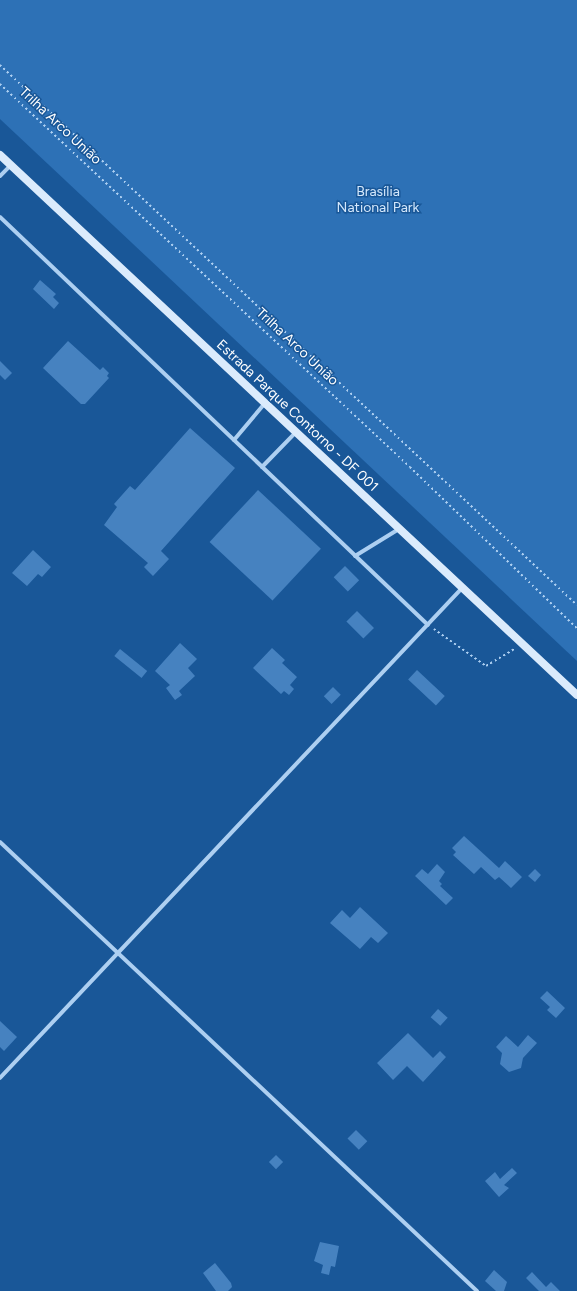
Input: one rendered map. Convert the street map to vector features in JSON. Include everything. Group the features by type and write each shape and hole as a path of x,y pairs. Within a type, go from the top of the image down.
{"main road":[{"name":"Estrada Parque Contorno - DF 001","path":"0,155 577,695"}],"street":[{"path":"0,176 11,165"},
{"path":"0,217 428,625"},
{"path":"234,440 265,403"},
{"path":"262,467 296,432"},
{"path":"355,556 399,529"},
{"path":"0,1078 462,588"},
{"path":"0,842 117,954 477,1291"}],"path":[{"path":"0,65 577,605"},
{"name":"Trilha Arco União","path":"0,84 410,467 577,628"},
{"path":"428,625 486,666 522,644"}],"green space":[{"name":"Brasília National Park","path":"0,0 577,0 577,661 0,119"}],"building":[{"path":"40,280 56,294 53,297 59,303 54,309 33,289"},
{"path":"68,341 100,370 103,367 109,373 107,376 109,378 85,404 81,404 43,368"},
{"path":"0,361 12,373 5,380 0,375"},
{"path":"190,428 235,468 161,551 169,559 153,576 144,567 148,563 104,525 117,507 114,504 130,486 135,490"},
{"path":"258,490 321,549 272,601 210,542"},
{"path":"33,550 51,567 42,577 38,574 27,586 12,573"},
{"path":"345,566 359,580 348,591 334,577"},
{"path":"357,611 374,628 363,639 346,622"},
{"path":"180,643 197,659 188,668 195,676 179,691 182,695 175,700 166,688 170,685 155,671"},
{"path":"272,648 285,660 282,663 297,677 290,685 294,689 289,695 284,691 281,694 253,668"},
{"path":"120,649 147,671 142,678 114,656"},
{"path":"417,670 445,696 436,705 408,680"},
{"path":"333,687 341,695 332,704 324,696"},
{"path":"464,836 499,868 505,861 522,877 511,888 499,877 495,880 481,867 474,874 453,855 456,852 452,848"},
{"path":"437,864 445,872 439,881 442,884 440,886 453,898 446,905 415,876 422,869 428,874"},
{"path":"535,869 541,875 535,882 528,876"},
{"path":"360,907 388,933 378,943 371,937 360,949 330,923 342,910 350,918"},
{"path":"547,991 565,1008 556,1018 547,1010 550,1007 540,998"},
{"path":"438,1009 448,1018 440,1026 431,1017"},
{"path":"0,1021 17,1037 4,1051 0,1047"},
{"path":"408,1033 433,1058 440,1051 446,1057 423,1082 407,1066 393,1080 377,1063"},
{"path":"528,1035 537,1043 523,1058 521,1068 509,1072 500,1064 502,1053 496,1047 506,1036 518,1047"},
{"path":"356,1130 367,1141 359,1150 348,1138"},
{"path":"276,1155 283,1162 276,1169 269,1162"},
{"path":"512,1168 517,1173 504,1185 509,1188 499,1197 485,1181 495,1172 500,1179"},
{"path":"320,1242 339,1246 335,1267 331,1266 329,1275 321,1273 323,1265 314,1261"},
{"path":"215,1263 231,1283 232,1287 228,1291 216,1291 203,1273"},
{"path":"494,1270 507,1282 504,1291 496,1291 485,1281"},
{"path":"532,1272 546,1287 551,1282 560,1291 539,1291 526,1278"}]}
